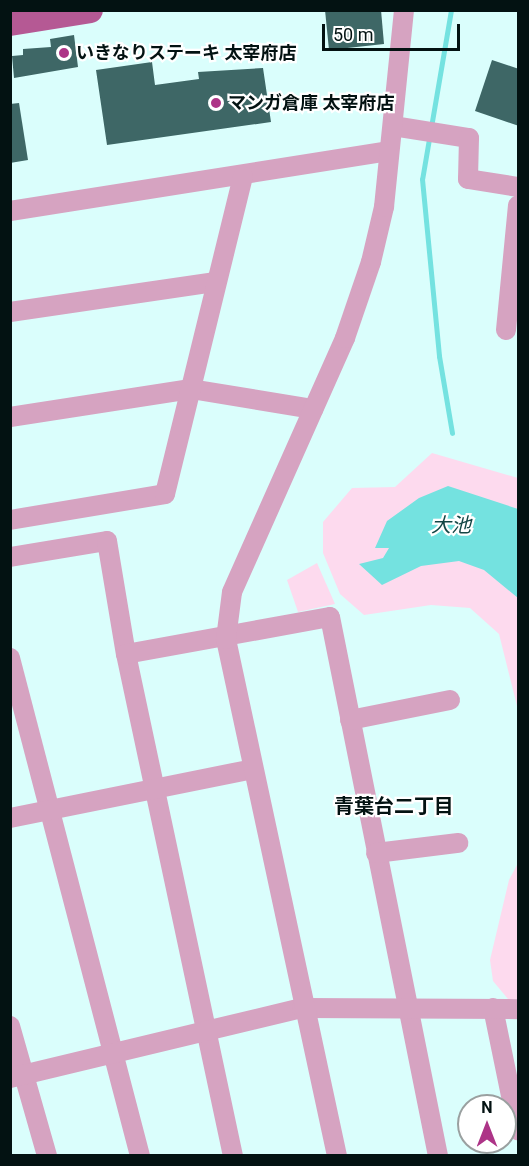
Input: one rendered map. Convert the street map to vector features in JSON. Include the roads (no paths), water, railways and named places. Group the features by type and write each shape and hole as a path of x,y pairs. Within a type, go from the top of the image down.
{"main road":[{"path":"10,23 90,10"}],"street":[{"path":"337,1155 302,1008 226,639 232,592 313,409 371,262 384,207 404,10"},
{"path":"393,126 468,138 468,179 519,187"},
{"path":"10,212 388,151"},
{"path":"10,520 165,494 243,176"},
{"path":"506,330 519,206"},
{"path":"10,312 216,282"},
{"path":"10,417 191,389 313,409"},
{"path":"10,557 107,541 126,654 233,1155"},
{"path":"126,654 226,639 330,617 406,1006 438,1155"},
{"path":"10,658 140,1155"},
{"path":"350,720 450,700"},
{"path":"10,818 252,769"},
{"path":"376,853 458,843"},
{"path":"19,1076 302,1008 406,1006 519,1009"},
{"path":"493,1008 519,1130"},
{"path":"10,1026 19,1076 47,1155"}],"water":[{"name":"大池","path":"448,486 518,509 518,598 484,570 459,561 421,566 382,585 359,564 383,558 389,548 375,548 387,521 419,498"}],"waterway":[{"path":"451,10 422,179 439,356 452,433"}],"place":[{"name":"いきなりステーキ 太宰府店","path":"64,53"},
{"name":"マンガ倉庫 太宰府店","path":"216,103"}],"district":[{"name":"青葉台二丁目","path":"394,806"}]}
